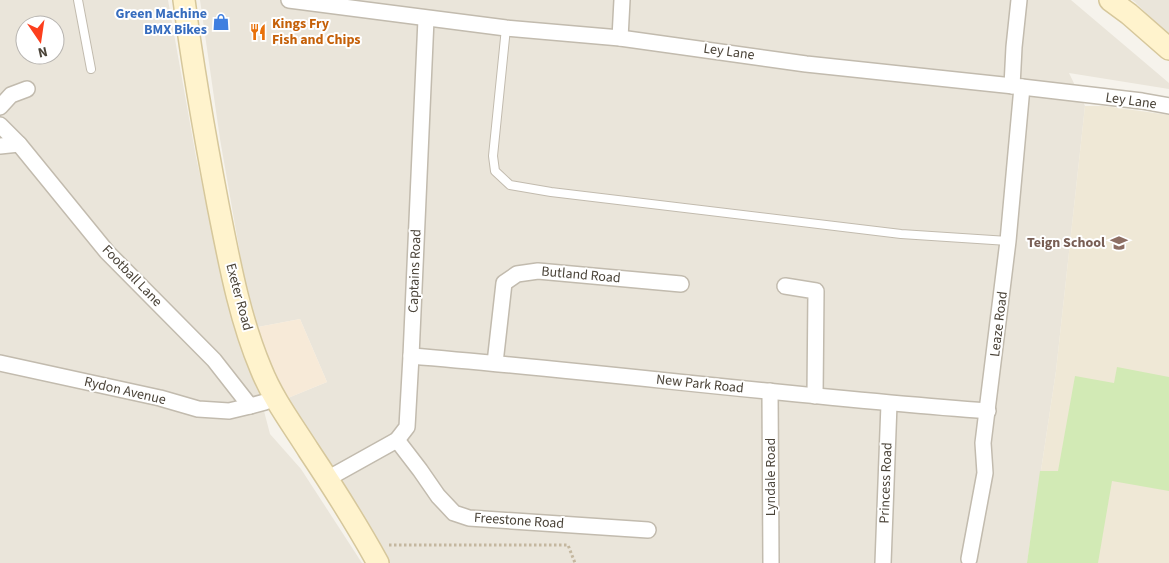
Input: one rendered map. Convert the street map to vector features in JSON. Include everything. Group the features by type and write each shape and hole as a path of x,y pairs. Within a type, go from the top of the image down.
{"main road":[{"name":"Exeter Road","path":"184,0 193,68 229,264 248,333 274,398 328,479 373,554"},
{"path":"1110,0 1169,49"}],"street":[{"name":"Ley Lane","path":"289,0 426,19 620,38 806,64 1017,86 1169,106"},
{"path":"620,38 622,0"},
{"name":"Leaze Road","path":"969,559 985,473 983,443 1008,241 1017,86 1019,0"},
{"name":"Captains Road","path":"397,440 406,427 412,356 426,19"},
{"path":"0,107 11,95 27,88"},
{"name":"Football Lane","path":"0,125 19,144 107,252 214,360 250,406"},
{"path":"0,146 19,144"},
{"name":"Butland Road","path":"495,363 504,283 517,274 538,271 681,284"},
{"path":"786,286 816,291 815,396"},
{"name":"New Park Road","path":"412,356 889,404 988,411"},
{"name":"Rydon Avenue","path":"0,363 160,398 198,409 229,411 250,406"},
{"name":"Lyndale Road","path":"770,392 771,563"},
{"path":"250,406 274,398"},
{"name":"Princess Road","path":"883,563 889,404"},
{"path":"328,479 397,440"},
{"name":"Freestone Road","path":"397,440 438,496 454,513 469,518 648,530"}],"lane":[{"path":"78,0 91,69"},
{"path":"506,28 493,156 495,172 510,185 791,222 901,234 1008,241"}],"path":[{"path":"373,554 568,545 575,563"}],"shaded area":[{"path":"0,0 168,0 196,157 225,290 243,353 258,388 270,434 301,469 362,563 0,563"},
{"path":"200,0 1071,0 1169,83 1169,89 1069,73 1085,106 1056,371 1027,563 389,563 288,398 327,382 300,319 253,328 220,139"},
{"path":"1132,0 1169,0 1169,37 1135,2"},
{"name":"Teign School","path":"1085,106 1104,106 1169,115 1169,563 1027,563 1056,371"},
{"path":"300,319 327,382 288,398 253,328"}],"green space":[{"path":"1117,367 1169,377 1169,491 1112,481 1098,563 1027,563 1040,471 1058,471 1075,376 1114,383"}],"place":[{"name":"Green Machine BMX Bikes","path":"221,22"},
{"name":"Kings Fry Fish and Chips","path":"258,32"},
{"name":"Teign School","path":"1119,243"}]}
